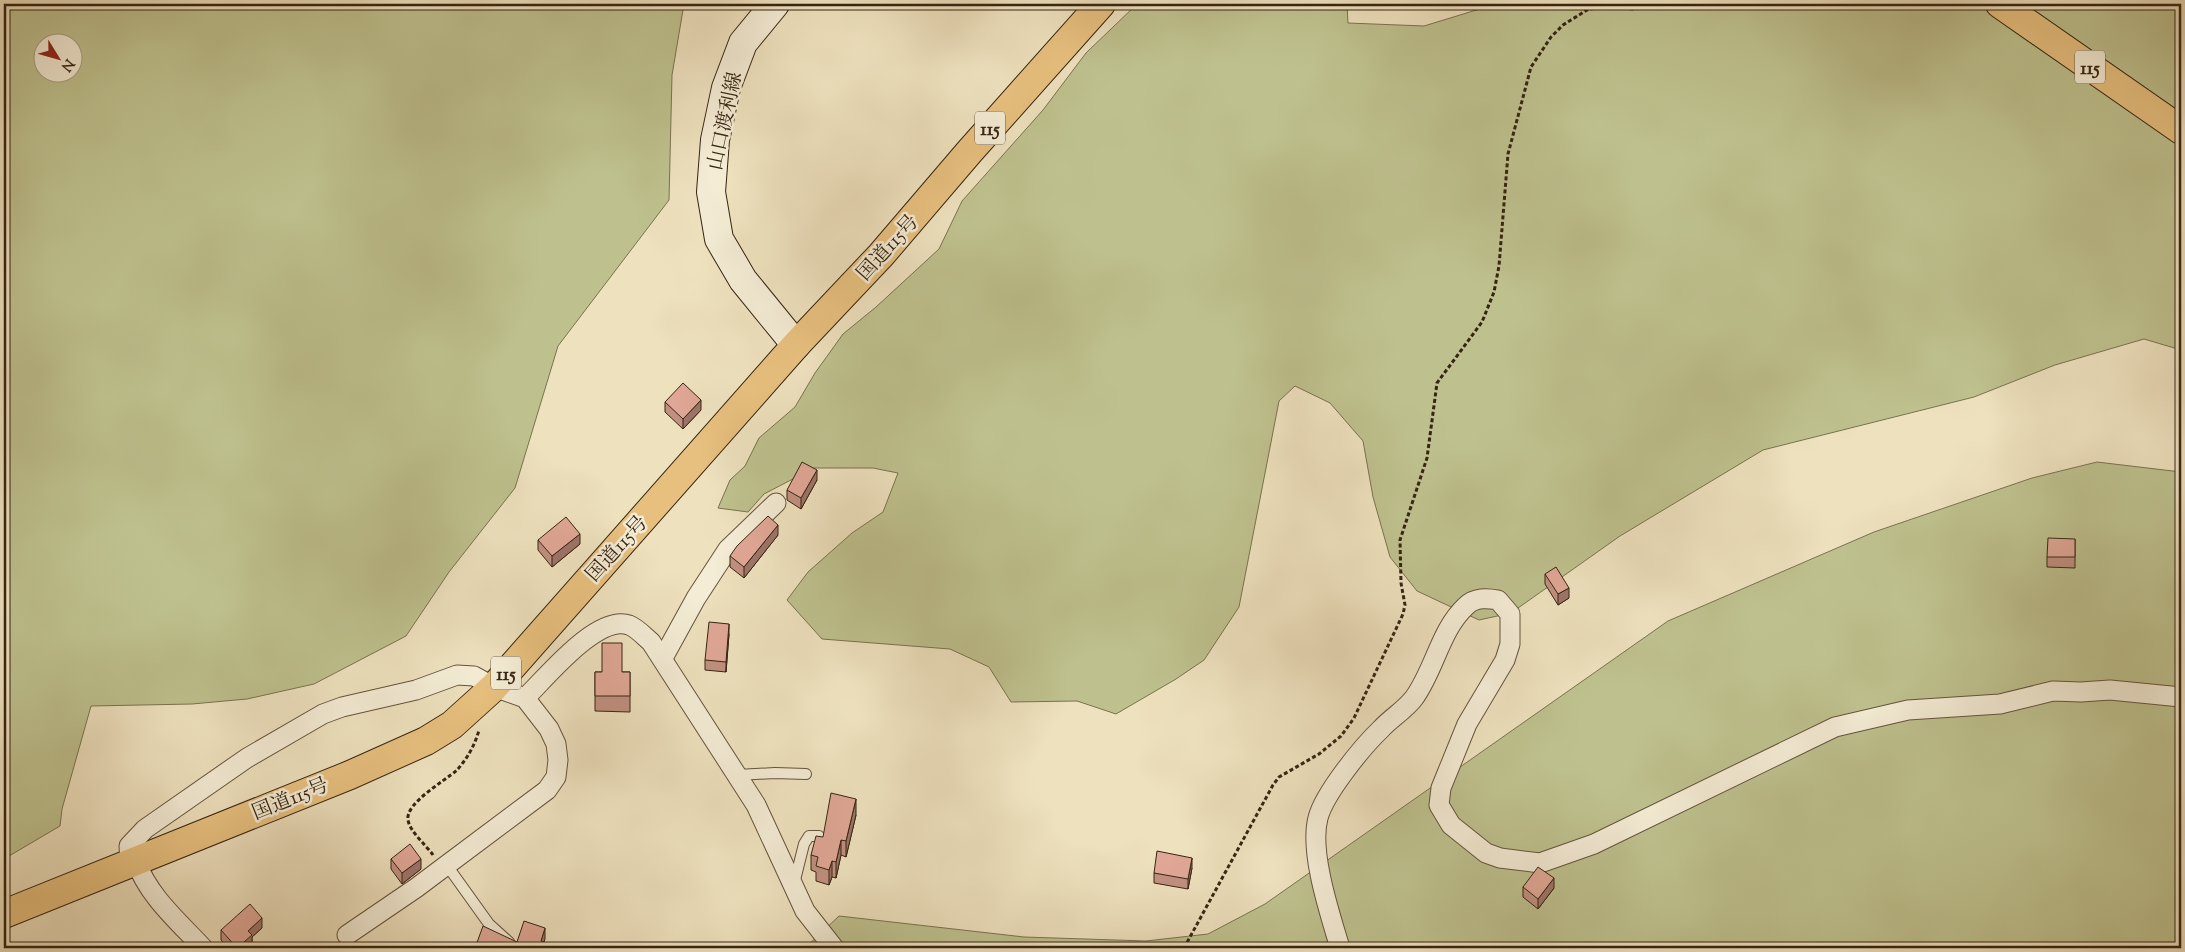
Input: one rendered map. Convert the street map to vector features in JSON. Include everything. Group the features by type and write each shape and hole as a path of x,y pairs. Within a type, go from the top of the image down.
{"highway":[{"name":"国道115号","path":"4,914 133,863 426,741 452,725 485,696 796,345 882,255 970,151 1101,4"},
{"name":"115","path":"2000,4 2181,130"}],"main road":[{"name":"山口渡利線","path":"774,4 743,43 726,88 716,140 711,192 719,239 743,280 796,345"}],"street":[{"path":"663,658 696,598 728,549 776,503"},
{"path":"1340,948 1314,841 1318,818 1325,801 1380,729 1413,699 1429,675 1444,636 1465,606 1477,599 1498,600 1510,614 1510,644 1494,680 1479,701 1467,724 1441,788 1440,805 1451,825 1486,853 1524,863 1540,863 1594,844 1835,727 1866,718 1908,710 2000,704 2052,691 2110,690 2181,697"},
{"path":"203,948 151,891 133,863 129,846 137,835 248,758 323,714 342,707 416,690 457,675 474,676 485,696 525,698 588,637 597,630 613,624 628,625 635,629 651,642 663,658 756,804 793,887 810,919 834,948"},
{"path":"347,935 536,800 547,790 556,777 558,760 556,744 550,729 525,698"}],"lane":[{"path":"737,775 806,774"},
{"path":"793,887 804,844 809,836 819,836"},
{"path":"444,866 489,924 509,942"}],"path":[{"path":"1184,948 1272,785 1279,776 1319,754 1341,736 1354,718 1403,614 1405,605 1400,583 1400,540 1426,458 1437,383 1482,322 1494,292 1499,266 1508,154 1531,67 1551,37 1563,25 1587,10 1604,6 1634,9 1653,4"},
{"path":"444,866 410,824 408,818 411,808 457,770 469,753 478,734 485,696"}],"green space":[{"path":"4,4 684,4 672,75 669,200 558,346 515,488 449,572 406,636 314,684 247,699 192,704 91,706 62,809 60,826 4,859"},
{"path":"1137,4 1347,4 1348,23 1424,26 1496,4 2181,4 2181,350 2144,339 2055,365 1974,397 1763,450 1620,536 1511,613 1479,620 1417,591 1390,557 1373,497 1363,441 1330,403 1295,386 1279,401 1239,607 1204,660 1176,679 1116,714 1077,701 1011,702 989,667 950,649 822,639 787,600 808,572 852,533 883,512 898,473 873,468 814,468 764,494 748,512 718,508 730,480 745,466 759,438 795,407 815,373 843,334 876,307 939,249 962,201 1043,110 1086,53"},
{"path":"2097,462 2181,472 2181,948 805,948 839,916 1024,937 1146,941 1208,934 1265,904 1668,621 1874,532 2032,478"}],"building":[{"path":"683,383 701,400 683,419 665,402"},
{"path":"802,462 817,470 801,498 787,490"},
{"path":"768,516 778,525 744,567 730,556 737,546"},
{"path":"566,517 580,534 552,556 538,540"},
{"path":"2048,538 2075,539 2075,557 2047,557"},
{"path":"1556,567 1569,588 1558,594 1545,574"},
{"path":"709,622 729,624 726,662 705,660"},
{"path":"602,643 622,643 622,672 630,672 630,696 595,696 595,672 602,672"},
{"path":"831,793 856,799 846,841 841,840 836,862 832,861 829,870 816,866 818,857 811,855 816,836 823,837"},
{"path":"410,844 421,859 402,873 391,859"},
{"path":"1157,851 1192,858 1188,879 1154,873"},
{"path":"1538,867 1554,878 1538,899 1523,887"},
{"path":"250,904 262,918 248,931 252,935 237,948 221,930"},
{"path":"524,921 545,928 541,941 547,943 546,948 475,948 483,926 517,942"}]}
